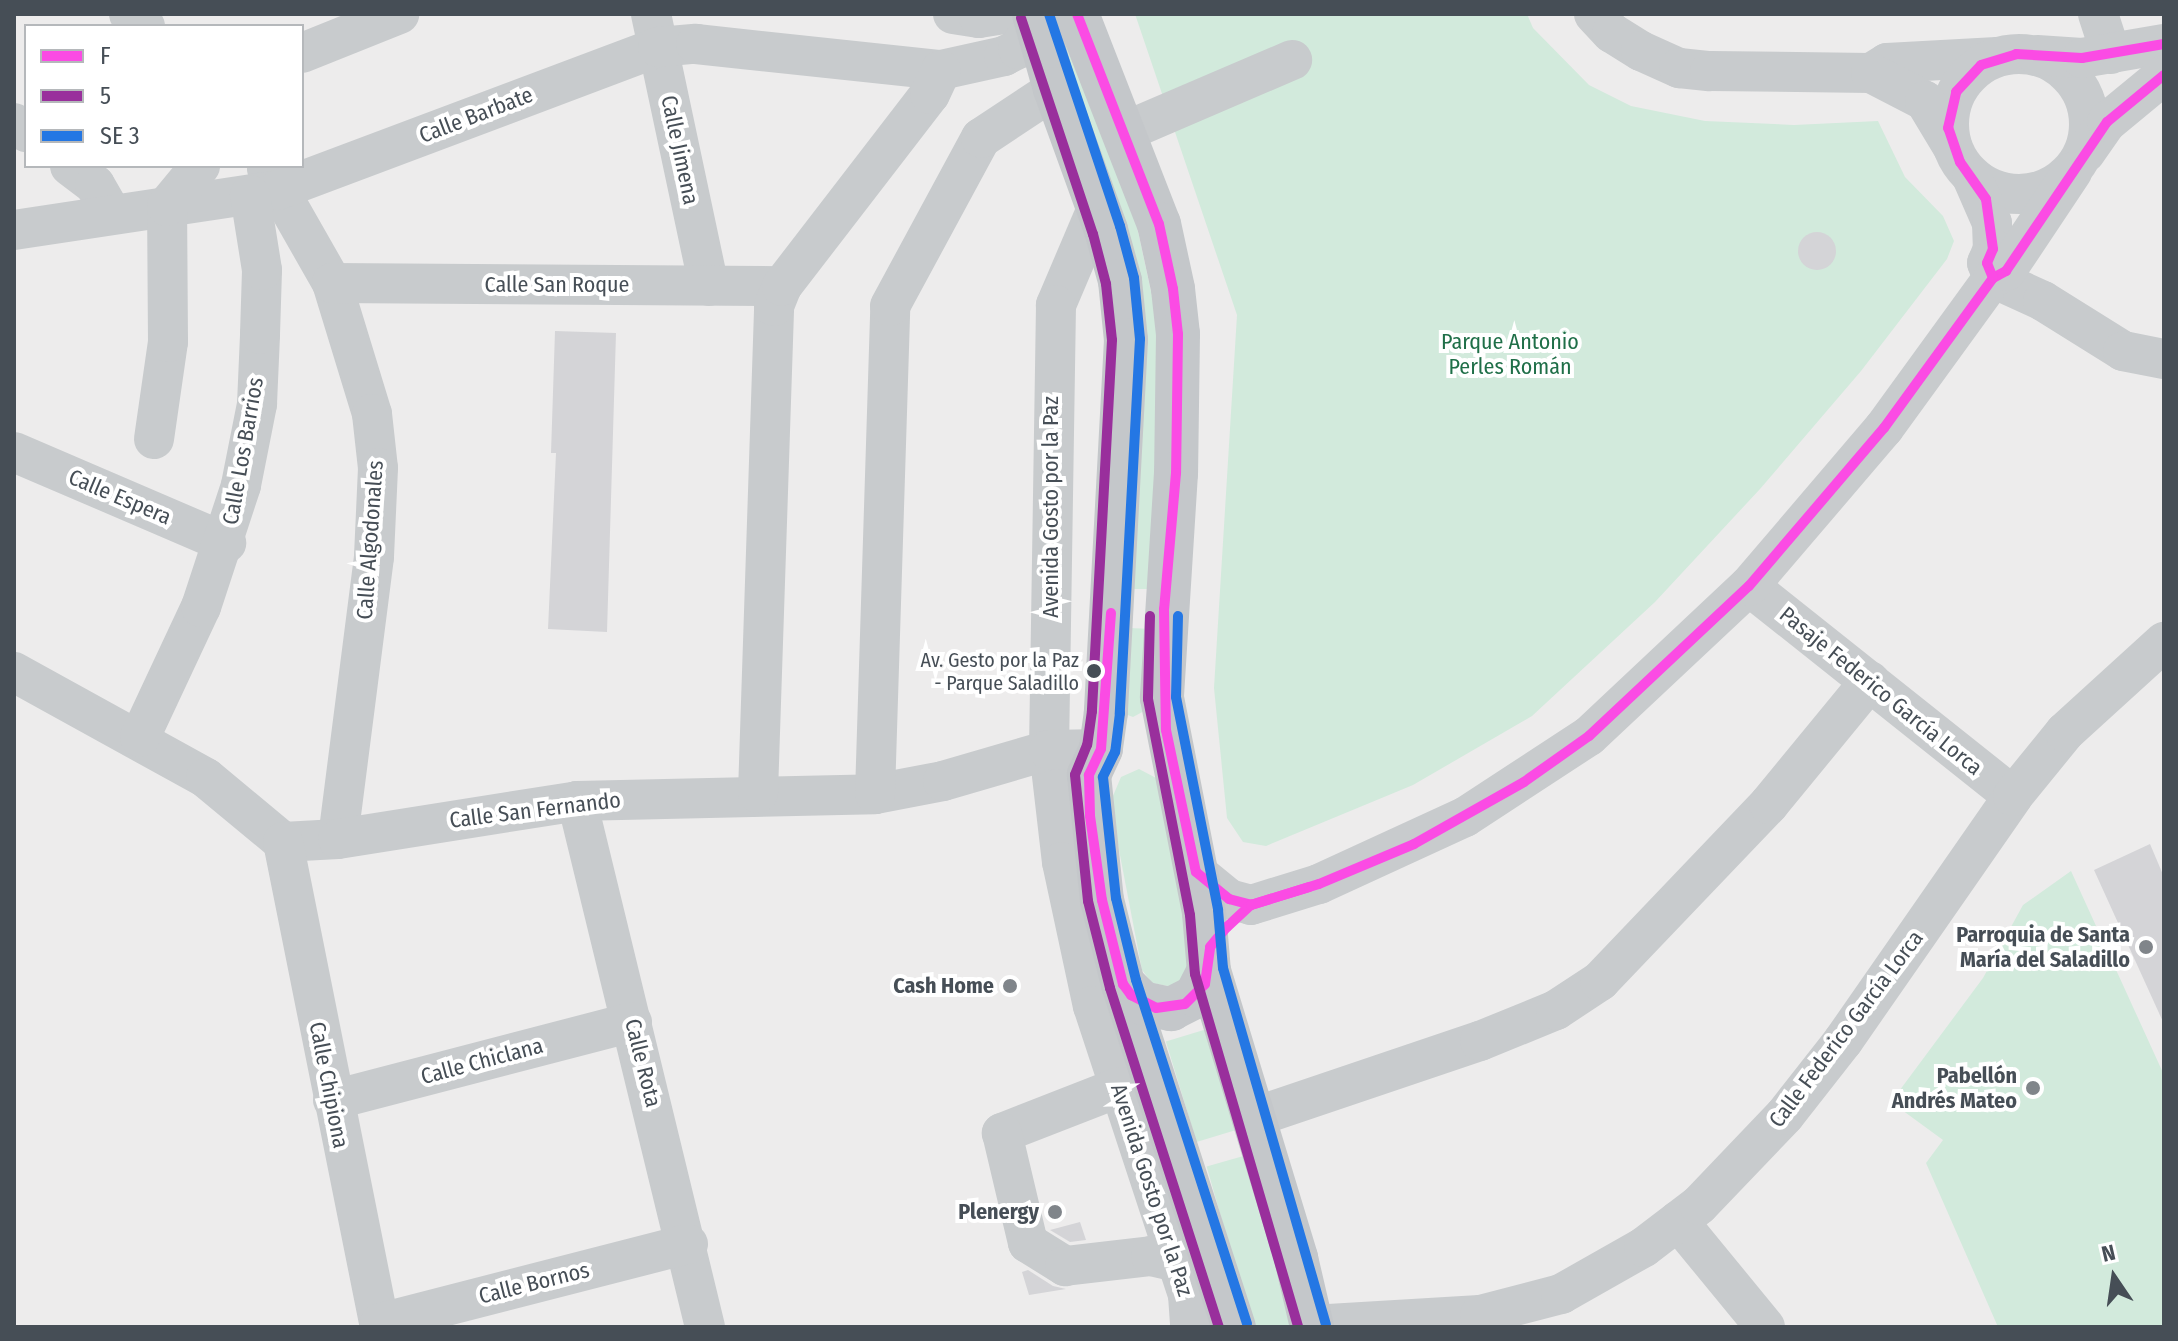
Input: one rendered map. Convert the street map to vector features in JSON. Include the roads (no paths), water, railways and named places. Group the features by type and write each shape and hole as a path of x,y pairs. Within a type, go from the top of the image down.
{"main road":[{"path":"1038,16 1055,89 1098,206 1120,281 1126,340 1101,749 1089,775 1090,816 1102,900 1123,984 1229,1322"},
{"path":"1038,16 1124,132 1159,224 1178,334 1162,698 1210,959 1312,1326"},
{"path":"1101,749 1126,736 1141,736 1154,740 1174,760"},
{"path":"1123,984 1142,1003 1171,1009 1196,996 1210,959"}],"street":[{"path":"304,52 399,14"},
{"path":"953,14 979,18 1038,16"},
{"path":"1594,14 1612,33 1679,68 1752,75 1871,73 1925,101 1962,161 1987,187 2023,195 2050,188 2077,164 2090,121 2079,86 2052,61 2016,56 1981,65 1956,92 1948,128 1962,161 1992,223 1993,249 1987,263 1993,278 2043,301 2123,351 2164,359"},
{"path":"2098,14 2111,54"},
{"name":"Calle Barbate","path":"14,230 167,206 264,184 655,30 696,44 941,70 1004,56 1018,49 1038,16"},
{"name":"Calle Jimena","path":"655,30 709,286"},
{"path":"1871,73 1887,63 2111,54 2164,44"},
{"path":"1124,132 1292,60"},
{"path":"758,793 774,306 782,286 930,94 941,70"},
{"path":"1210,959 1251,905 1319,884 1414,844 1524,782 1589,736 1749,586 1884,428 1993,278 2006,271 2107,122 2164,75"},
{"path":"875,794 890,306 981,138 1055,89"},
{"path":"73,168 95,185 112,215"},
{"path":"154,439 168,342 167,206 198,168"},
{"name":"Calle Algodonales","path":"264,184 332,283 372,414 378,468 374,557 338,839"},
{"name":"Calle Los Barrios","path":"140,737 226,543 257,404 264,184"},
{"name":"Avenida Gosto por la Paz","path":"1098,206 1056,305 1049,750 1076,935 1120,1087 1188,1295 1190,1327"},
{"name":"Calle San Roque","path":"332,283 782,286"},
{"name":"Calle Espera","path":"14,452 226,543"},
{"name":"Pasaje Federico García Lorca","path":"1749,586 2013,796"},
{"name":"Calle Federico García Lorca","path":"1312,1326 1480,1315 1549,1297 1598,1276 1678,1221 1785,1115 2013,796 2065,732 2164,642"},
{"path":"14,672 140,737 206,778 283,842"},
{"path":"1252,1118 1556,1010 1600,981 1769,804 1870,681"},
{"name":"Calle San Fernando","path":"283,842 338,839 577,801 758,793 875,794 943,781 1049,750 1101,749"},
{"name":"Calle Rota","path":"577,801 688,1244 705,1327"},
{"name":"Calle Chipiona","path":"283,842 380,1325"},
{"path":"1196,872 1213,890 1251,905"},
{"name":"Calle Chiclana","path":"333,1100 632,1022"},
{"path":"1120,1087 1002,1133 1028,1243 1065,1266 1151,1256 1178,1262"},
{"path":"1678,1221 1765,1327"},
{"name":"Calle Bornos","path":"380,1325 688,1244"}],"place":[{"name":"Av. Gesto por la Paz - Parque Saladillo","path":"1094,671"},
{"name":"Parroquia de Santa María del Saladillo","path":"2146,947"},
{"name":"Cash Home","path":"1010,986"},
{"name":"Pabellón Andrés Mateo","path":"2033,1088"},
{"name":"Plenergy","path":"1055,1212"}],"park label":[{"name":"Parque Antonio Perles Román","path":"1510,354"}]}
